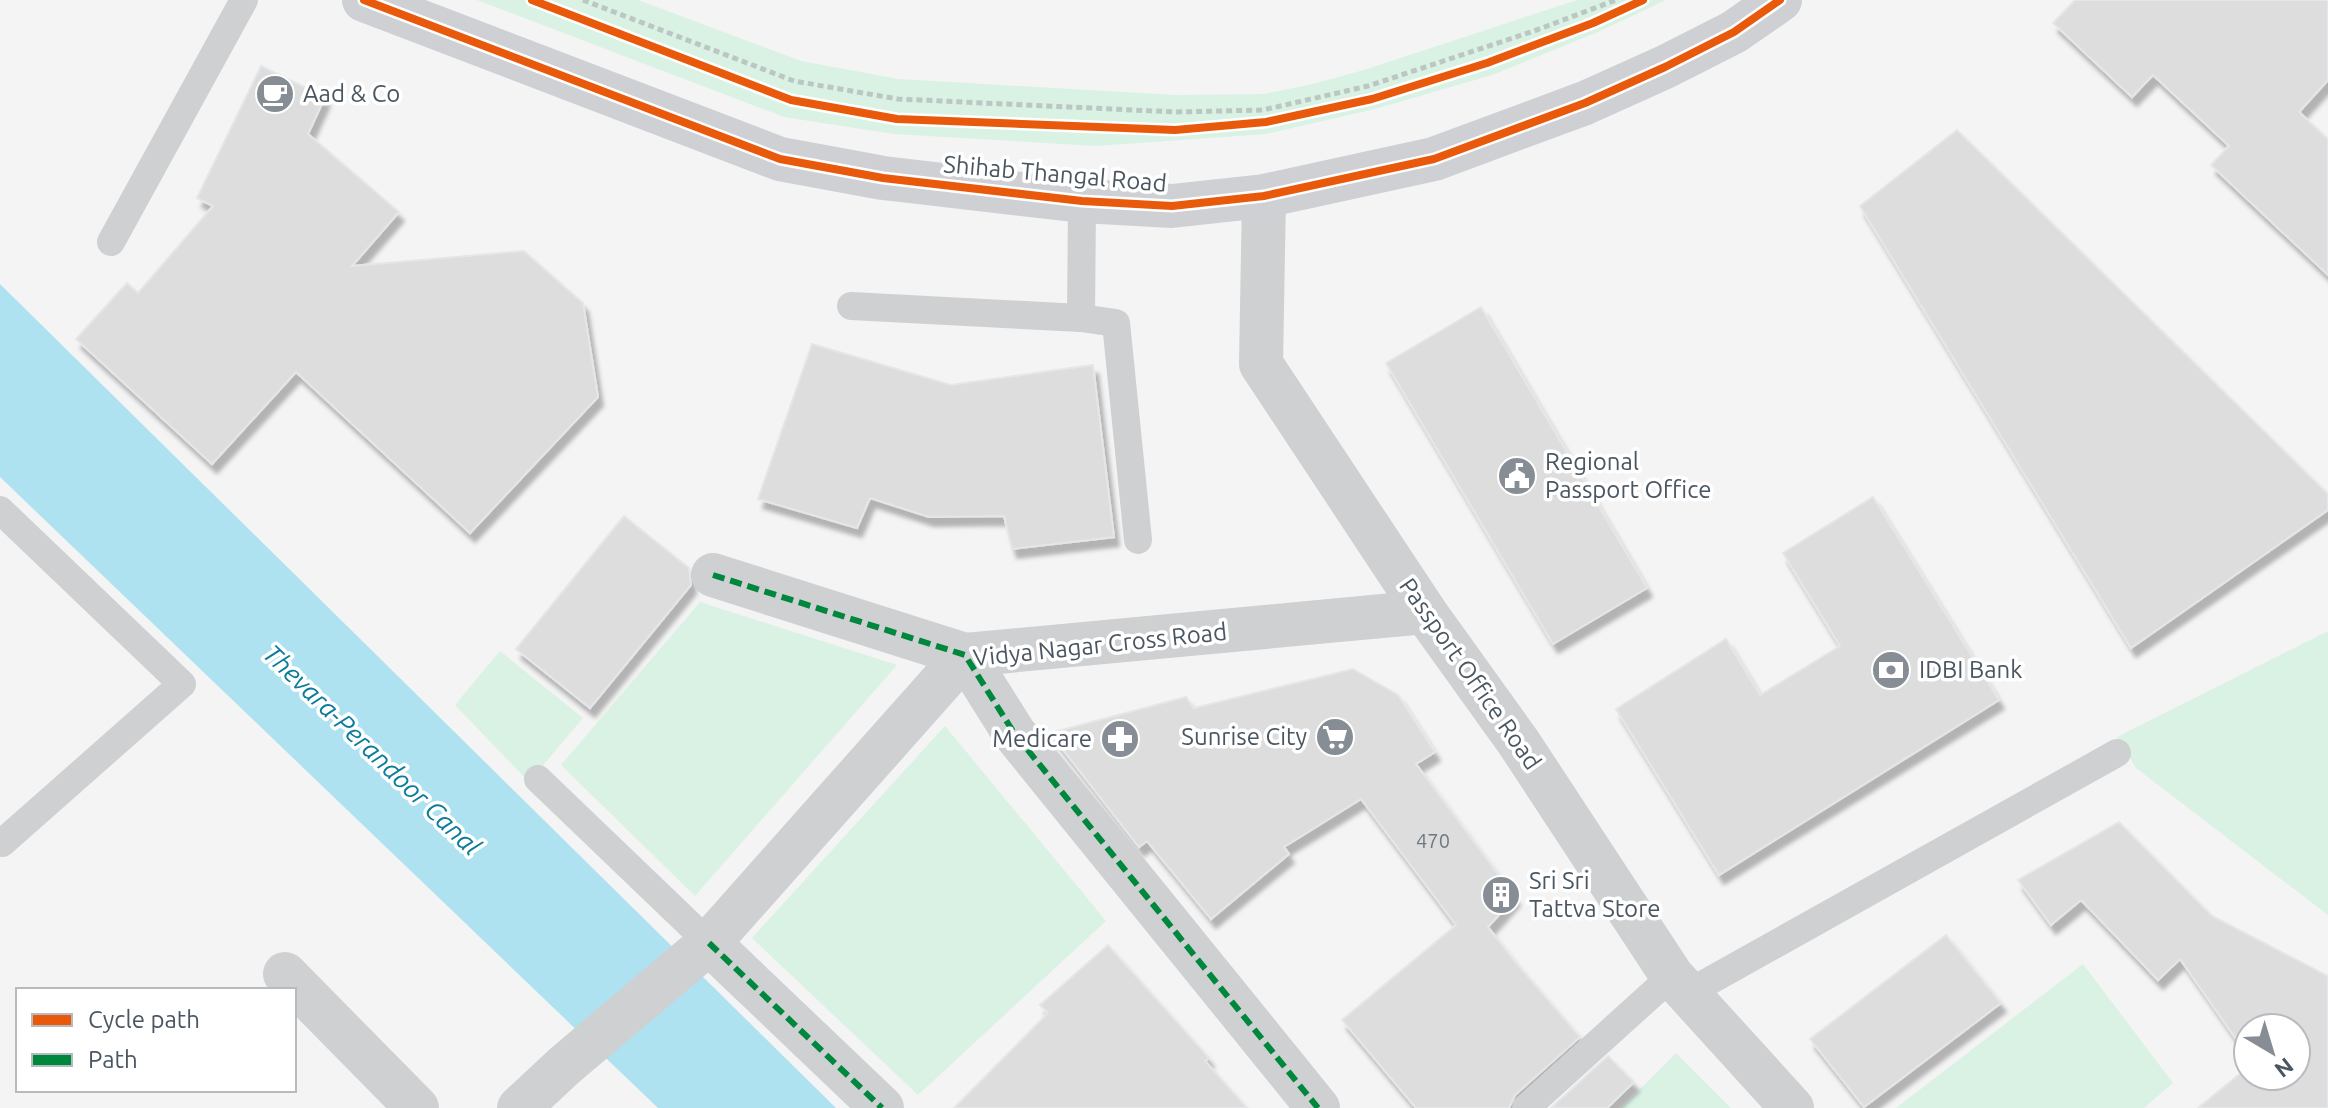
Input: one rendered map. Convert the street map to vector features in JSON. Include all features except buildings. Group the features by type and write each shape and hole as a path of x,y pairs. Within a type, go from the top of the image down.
{"street":[{"name":"Shihab Thangal Road","path":"364,0 780,159 883,178 1082,201 1172,206 1264,196 1434,159 1585,103 1665,67 1734,32 1780,0"},
{"name":"Passport Office Road","path":"1264,196 1261,364 1425,612 1519,743 1680,984 1792,1108"},
{"path":"713,575 965,655 1014,733 1318,1108"},
{"name":"Vidya Nagar Cross Road","path":"519,1108 709,943 965,655 1425,612"},
{"path":"709,943 882,1108"},
{"path":"285,974 417,1108"}],"lane":[{"path":"111,242 244,0"},
{"path":"1081,318 1082,201"},
{"path":"851,306 1081,318 1116,323 1138,540"},
{"path":"0,510 182,684 2,843 0,841"},
{"path":"1526,1108 1680,984 2117,753"},
{"path":"538,779 709,943"}],"path":[{"path":"583,0 794,81 898,99 1176,112 1263,110 1368,86 1534,31 1616,0"}],"green space":[{"path":"477,0 638,0 801,61 898,79 1175,95 1264,94 1313,84 1577,0 1666,0 1598,32 1492,75 1375,109 1266,134 1096,146 894,134 784,117"},
{"path":"700,602 897,665 695,896 561,765"},
{"path":"2328,631 2328,915 2136,768 2117,737"},
{"path":"500,651 583,718 529,782 455,705"},
{"path":"945,726 1106,921 918,1095 752,938"},
{"path":"2083,964 2173,1083 2144,1108 1896,1108"},
{"path":"1676,1053 1731,1108 1621,1108"}],"water":[{"name":"Thevara-Perandoor Canal","path":"0,284 836,1108 658,1108 0,477"}],"marked path":[{"path":"713,575 965,655 1014,733 1318,1108"},
{"path":"709,943 882,1108"}],"cycle path":[{"path":"364,0 780,159 883,178 1082,201 1172,206 1264,196 1434,159 1585,103 1665,67 1734,32 1780,0"},
{"path":"532,0 791,100 897,119 1175,130 1266,122 1372,99 1487,63 1593,23 1643,0"}],"place":[{"name":"Aad & Co","path":"275,94"},
{"name":"Regional Passport Office","path":"1517,476"},
{"name":"IDBI Bank","path":"1891,670"},
{"name":"Sunrise City","path":"1335,737"},
{"name":"Medicare","path":"1120,739"},
{"name":"Sri Sri Tattva Store","path":"1501,895"}]}
